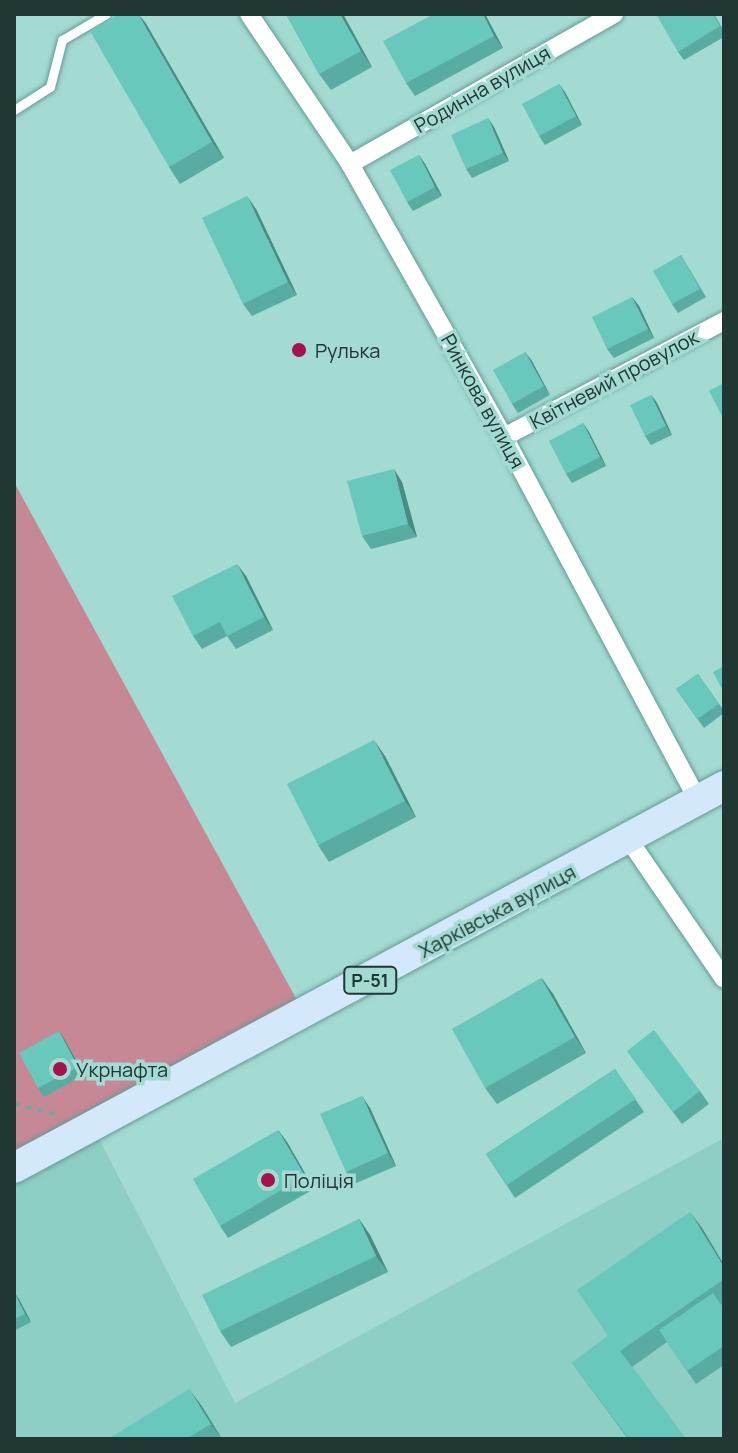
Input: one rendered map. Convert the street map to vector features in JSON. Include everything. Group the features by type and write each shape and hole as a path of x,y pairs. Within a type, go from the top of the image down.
{"main road":[{"name":"Харківська вулиця","path":"14,1168 91,1123 305,1015 711,793"}],"street":[{"name":"Ринкова вулиця","path":"249,14 350,164 711,793"},
{"name":"Родинна вулиця","path":"350,164 614,14"},
{"name":"Квітневий провулок","path":"504,437 724,321"},
{"path":"629,840 724,979"}],"lane":[{"path":"14,110 50,87 62,40 106,14"}],"path":[{"path":"14,1104 91,1123"}],"shaded area":[{"path":"14,482 305,1015 14,1168"},
{"path":"91,1123 235,1403 724,1138 724,1439 14,1439 14,1168"}],"building":[{"path":"119,14 138,14 212,142 169,167 90,31"},
{"path":"286,14 340,14 361,51 319,74"},
{"path":"434,14 483,14 494,36 406,83 383,41"},
{"path":"656,14 713,14 720,26 678,52"},
{"path":"559,84 576,116 539,136 522,104"},
{"path":"488,118 503,153 466,169 451,135"},
{"path":"419,155 435,187 407,202 390,170"},
{"path":"247,196 288,282 243,304 202,218"},
{"path":"681,255 700,289 672,304 653,271"},
{"path":"632,297 648,329 607,349 592,317"},
{"path":"525,352 544,386 512,404 493,370"},
{"path":"724,383 724,420 709,391"},
{"path":"651,395 666,426 645,436 630,405"},
{"path":"583,423 600,457 566,474 549,441"},
{"path":"394,469 408,524 362,536 347,481"},
{"path":"237,564 264,617 227,636 220,622 193,636 172,596"},
{"path":"724,666 724,693 713,672"},
{"path":"698,674 719,704 697,719 676,689"},
{"path":"374,740 405,801 318,845 287,784"},
{"path":"541,978 575,1037 485,1088 452,1029"},
{"path":"654,1030 700,1091 673,1112 627,1051"},
{"path":"59,1031 78,1067 38,1088 19,1053"},
{"path":"615,1069 636,1099 507,1185 486,1154"},
{"path":"362,1096 388,1153 346,1172 320,1114"},
{"path":"278,1130 305,1176 220,1226 193,1179"},
{"path":"690,1212 724,1267 724,1279 620,1351 686,1439 629,1439 572,1363 608,1336 577,1290"},
{"path":"359,1219 376,1256 220,1331 202,1295"},
{"path":"14,1292 25,1314 14,1319"},
{"path":"713,1293 724,1309 724,1346 687,1371 659,1330"},
{"path":"189,1389 211,1424 186,1439 108,1439"}],"place":[{"name":"Рулька","path":"299,350"},
{"name":"Укрнафта","path":"60,1069"},
{"name":"Поліція","path":"268,1180"}]}
